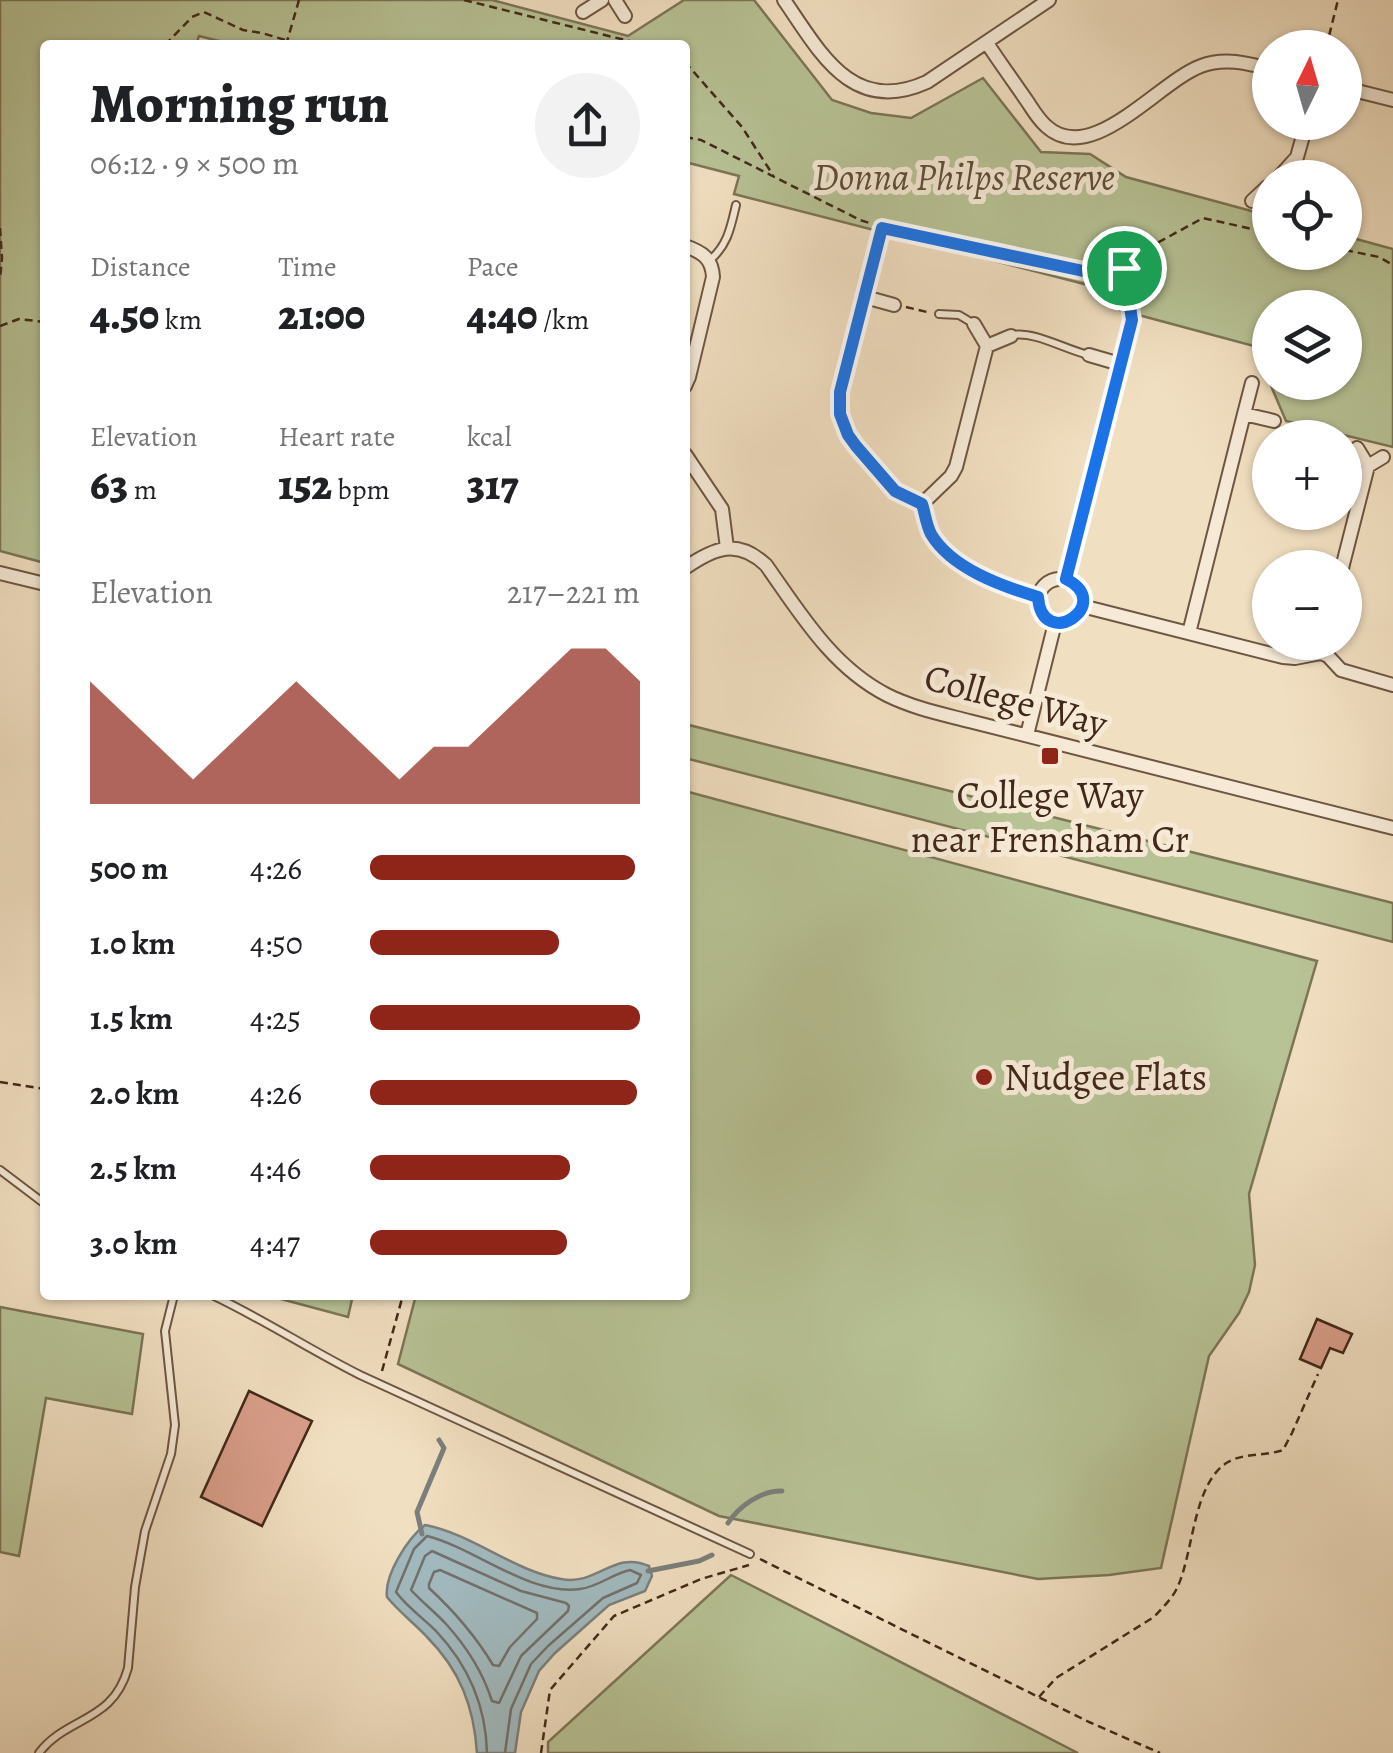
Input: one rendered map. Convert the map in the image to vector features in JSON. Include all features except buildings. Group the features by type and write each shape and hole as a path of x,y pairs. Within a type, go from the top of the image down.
{"street":[{"path":"584,12 602,0"},
{"path":"614,0 625,16"},
{"path":"792,3 826,60 840,75 858,86 897,91 937,76 1049,0"},
{"path":"987,44 1047,128 1075,138 1101,132 1203,65 1236,61 1252,64"},
{"path":"1362,92 1393,100"},
{"path":"690,248 710,260 713,271 690,368"},
{"path":"871,269 838,403 848,435 890,486 922,504 931,533 956,559 982,576 1038,597"},
{"path":"865,297 894,305"},
{"path":"922,504 956,467 987,346 974,324"},
{"path":"1066,579 1128,333"},
{"path":"987,346 1011,336"},
{"path":"1090,355 1120,364"},
{"path":"1189,633 1252,382"},
{"path":"1244,414 1270,420"},
{"path":"1362,456 1368,466"},
{"path":"1347,550 1368,466 1383,457"},
{"path":"690,461 719,502 727,548 706,554 690,565"},
{"name":"College Way","path":"727,548 752,554 766,565 833,655 871,685 902,702 1393,828"},
{"path":"0,573 40,583"},
{"path":"1066,579 1081,592 1080,613 1069,622 1055,623 1043,616 1038,597 1051,580 1066,579"},
{"path":"1082,606 1252,649"},
{"path":"1027,735 1055,623"},
{"path":"1332,660 1341,670 1393,685"}],"lane":[{"path":"710,260 726,242 736,205"},
{"path":"938,314 959,315 974,324"},
{"path":"1011,336 1026,334 1090,355"},
{"path":"0,1170 40,1200"},
{"path":"39,1753 46,1744 100,1712 125,1680 145,1532 171,1454 175,1426 166,1331 173,1300"},
{"path":"222,1300 377,1383 750,1554"}],"path":[{"path":"287,40 299,0"},
{"path":"464,0 626,40"},
{"path":"1330,30 1338,0"},
{"path":"170,40 192,16 204,12 229,25 276,40"},
{"path":"690,68 742,127 773,176"},
{"path":"690,138 882,228 1088,272 1124,268 1159,242 1203,218 1252,229"},
{"path":"0,228 0,280"},
{"path":"871,269 882,228"},
{"path":"1362,254 1393,264"},
{"path":"1124,268 1132,320 1128,333"},
{"path":"894,305 938,314"},
{"path":"0,326 20,320 40,322"},
{"path":"0,1082 40,1088"},
{"path":"377,1383 402,1300"},
{"path":"1039,1697 1056,1678 1154,1617 1166,1605 1178,1588 1204,1492 1215,1473 1230,1460 1282,1450 1318,1374"},
{"path":"750,1554 1157,1752"},
{"path":"541,1753 550,1690 614,1616 701,1578 764,1561"}],"green space":[{"name":"Donna Philps Reserve","path":"0,0 492,0 628,36 684,0 754,0 832,100 871,113 911,118 983,78 1041,152 1090,154 1126,177 1252,211 1252,270 1362,270 1362,241 1393,249 1393,447 1362,439 1362,420 1286,420 1277,400 1362,400 1362,290 1252,290 1252,345 1120,310 1123,294 734,194 739,176 690,163 690,40 215,40 199,36 198,40 40,40 40,562 0,551"},
{"path":"690,725 1393,903 1393,942 690,759"},
{"name":"Nudgee Flats","path":"690,792 1317,961 1249,1194 1255,1265 1249,1292 1209,1356 1161,1568 1038,1579 719,1516 398,1364 415,1300 690,1300"},
{"path":"285,1300 352,1300 348,1317"},
{"path":"0,1307 143,1334 132,1414 46,1398 19,1556 0,1552"},
{"path":"731,1575 1078,1753 548,1753 548,1742"}],"water":[{"path":"425,1525 561,1579 585,1578 625,1562 649,1566 652,1576 645,1591 609,1605 539,1671 521,1712 515,1753 477,1753 473,1720 457,1676 438,1650 387,1597 389,1578 398,1558"}],"waterway":[{"path":"422,1534 417,1512 444,1448 439,1440"},
{"path":"728,1523 752,1500 782,1491"},
{"path":"648,1571 712,1555"}],"place":[{"name":"College Way near Frensham Cr","path":"1050,756"},
{"name":"Nudgee Flats","path":"984,1077"}],"route":[{"path":"882,228 1088,272 1124,268 1132,320 1066,579 1078,586 1082,606 1069,622 1055,623 1043,616 1038,597 982,576 935,540 922,504 895,491 848,435 838,403 842,378 882,228"}]}
